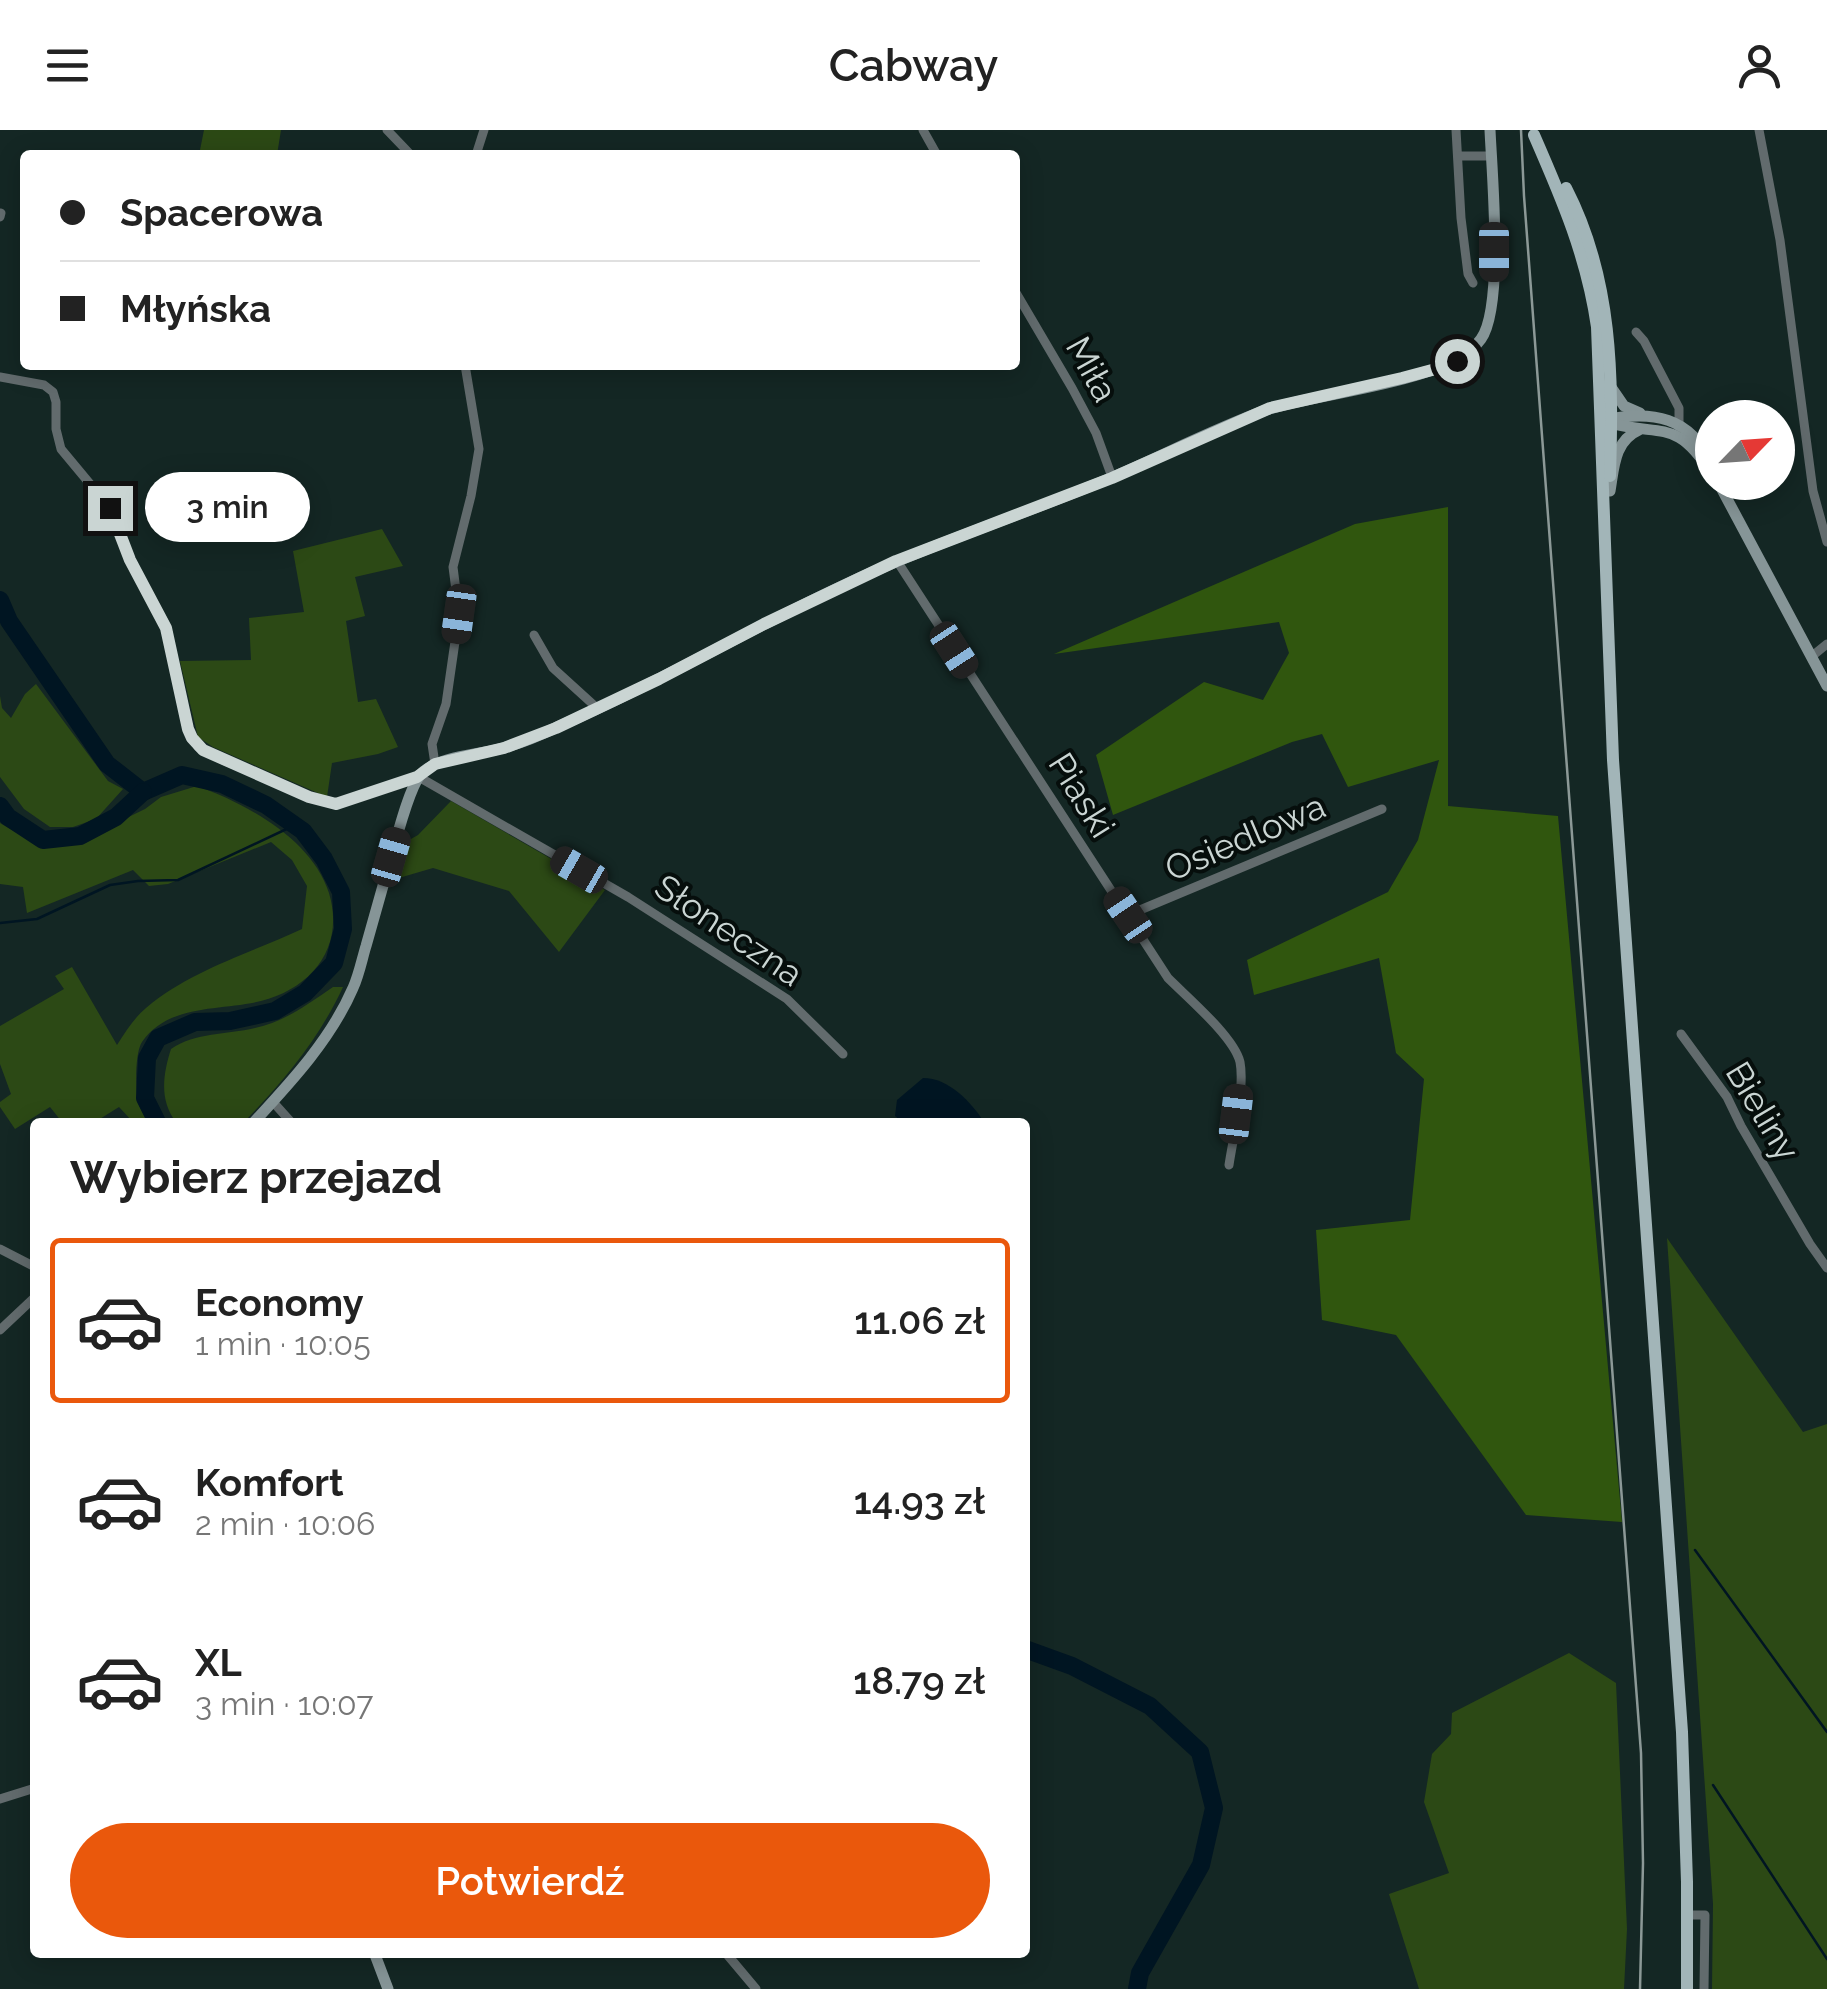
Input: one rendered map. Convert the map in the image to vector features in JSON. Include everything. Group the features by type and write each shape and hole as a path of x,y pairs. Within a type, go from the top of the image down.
{"main road":[{"path":"1533,132 1568,192 1594,256 1606,316 1610,384 1608,662 1682,1748 1687,1989"},
{"path":"1533,132 1586,265 1597,327 1610,491 1606,571"}],"street":[{"path":"387,130 406,150"},
{"path":"1456,130 1461,218 1468,274 1473,283"},
{"path":"0,377 44,385 53,392 62,449 110,508 130,560 164,622 188,729 198,747 309,797 336,804 417,777 435,764 504,748 556,728 896,561 1112,478 1270,408 1432,370 1466,356 1484,336 1492,308 1490,130"},
{"path":"1759,130 1780,240 1813,490 1827,542"},
{"path":"1458,156 1491,156"},
{"name":"Miła","path":"1020,300 1096,434 1112,478"},
{"path":"1636,332 1680,408 1679,430 1695,449"},
{"path":"435,764 432,744 446,704 459,614 453,567 479,449 466,370"},
{"path":"1610,384 1624,406 1646,423"},
{"path":"1607,421 1631,416 1695,438"},
{"path":"1610,491 1621,443 1646,423"},
{"path":"1728,500 1827,686"},
{"name":"Piaski","path":"896,561 1168,978 1235,1048 1241,1076 1229,1165"},
{"path":"534,636 553,668 597,708"},
{"path":"1811,656 1827,644"},
{"path":"258,1118 326,1037 354,987 417,777"},
{"name":"Słoneczna","path":"417,777 628,896 787,998 843,1054"},
{"name":"Osiedlowa","path":"1128,915 1382,809"},
{"name":"Bieliny","path":"1681,1034 1727,1097 1800,1228 1827,1268"},
{"path":"273,1102 287,1118"},
{"path":"0,1249 30,1264"},
{"path":"0,1330 30,1302"},
{"path":"0,1799 30,1790"},
{"path":"1688,1915 1705,1915 1704,1989"},
{"path":"376,1958 388,1989"},
{"path":"730,1958 756,1989"}],"green space":[{"path":"204,130 281,130 278,150 200,150"},
{"path":"1448,507 1448,806 1558,816 1622,1522 1526,1515 1396,1335 1322,1320 1316,1230 1410,1220 1424,1079 1396,1053 1379,958 1254,995 1247,960 1388,892 1418,840 1439,760 1348,787 1322,734 1292,742 1113,815 1096,755 1204,682 1263,700 1289,653 1279,622 1054,654 1355,524"},
{"path":"382,529 403,566 355,577 365,616 346,621 358,702 376,699 398,747 332,763 327,797 198,737 180,661 251,660 249,618 304,612 293,551"},
{"path":"36,684 108,781 123,789 96,819 73,827 50,827 24,809 0,777 0,696 2,708 11,718"},
{"path":"197,786 256,814 293,840 308,856 329,893 333,912 328,947 310,975 280,995 181,1015 153,1029 142,1042 136,1071 138,1102 146,1118 129,1118 119,1107 101,1118 59,1118 50,1107 15,1129 0,1107 0,1102 11,1094 0,1064 0,1026 64,989 55,976 72,967 117,1045 146,1008 182,983 302,929 307,886 292,860 271,842 168,884 149,886 133,870 27,913 23,887 0,884 0,823 43,848 71,845 145,809 161,797"},
{"path":"451,801 605,890 559,952 509,891 433,868 392,880 402,844 418,835"},
{"path":"333,987 343,987 311,1042 248,1118 174,1118 164,1087 171,1049 201,1037 255,1028 296,1011"},
{"path":"1667,1238 1803,1432 1827,1424 1827,1989 1712,1989 1713,1904"},
{"path":"1569,1653 1616,1683 1627,1929 1624,1989 1419,1989 1389,1894 1449,1873 1424,1802 1432,1754 1451,1734 1452,1713"}],"water":[{"path":"923,1078 933,1079 966,1099 981,1118 897,1118 897,1100"}],"waterway":[{"path":"0,600 9,621 107,764 143,792 182,775 222,784 266,805 303,831 324,859 341,892 343,929 334,963 305,993 275,1011 230,1021 195,1022 158,1038 147,1058 145,1098 155,1118"},
{"path":"0,806 8,817 43,840 80,836 116,817 143,792"},
{"path":"0,923 37,919 110,885 178,880 295,825"},
{"path":"1695,1550 1827,1732"},
{"path":"1030,1651 1072,1666 1150,1706 1200,1752 1214,1808 1201,1865 1140,1973 1137,1989"},
{"path":"1713,1785 1827,1959"}],"railway":[{"path":"1521,130 1641,1753 1640,1989"}],"route":[{"path":"110,508 130,560 170,638 188,729 196,744 309,797 336,804 417,777 435,764 504,748 556,728 896,561 1112,478 1270,408 1402,378 1457,361"}]}
